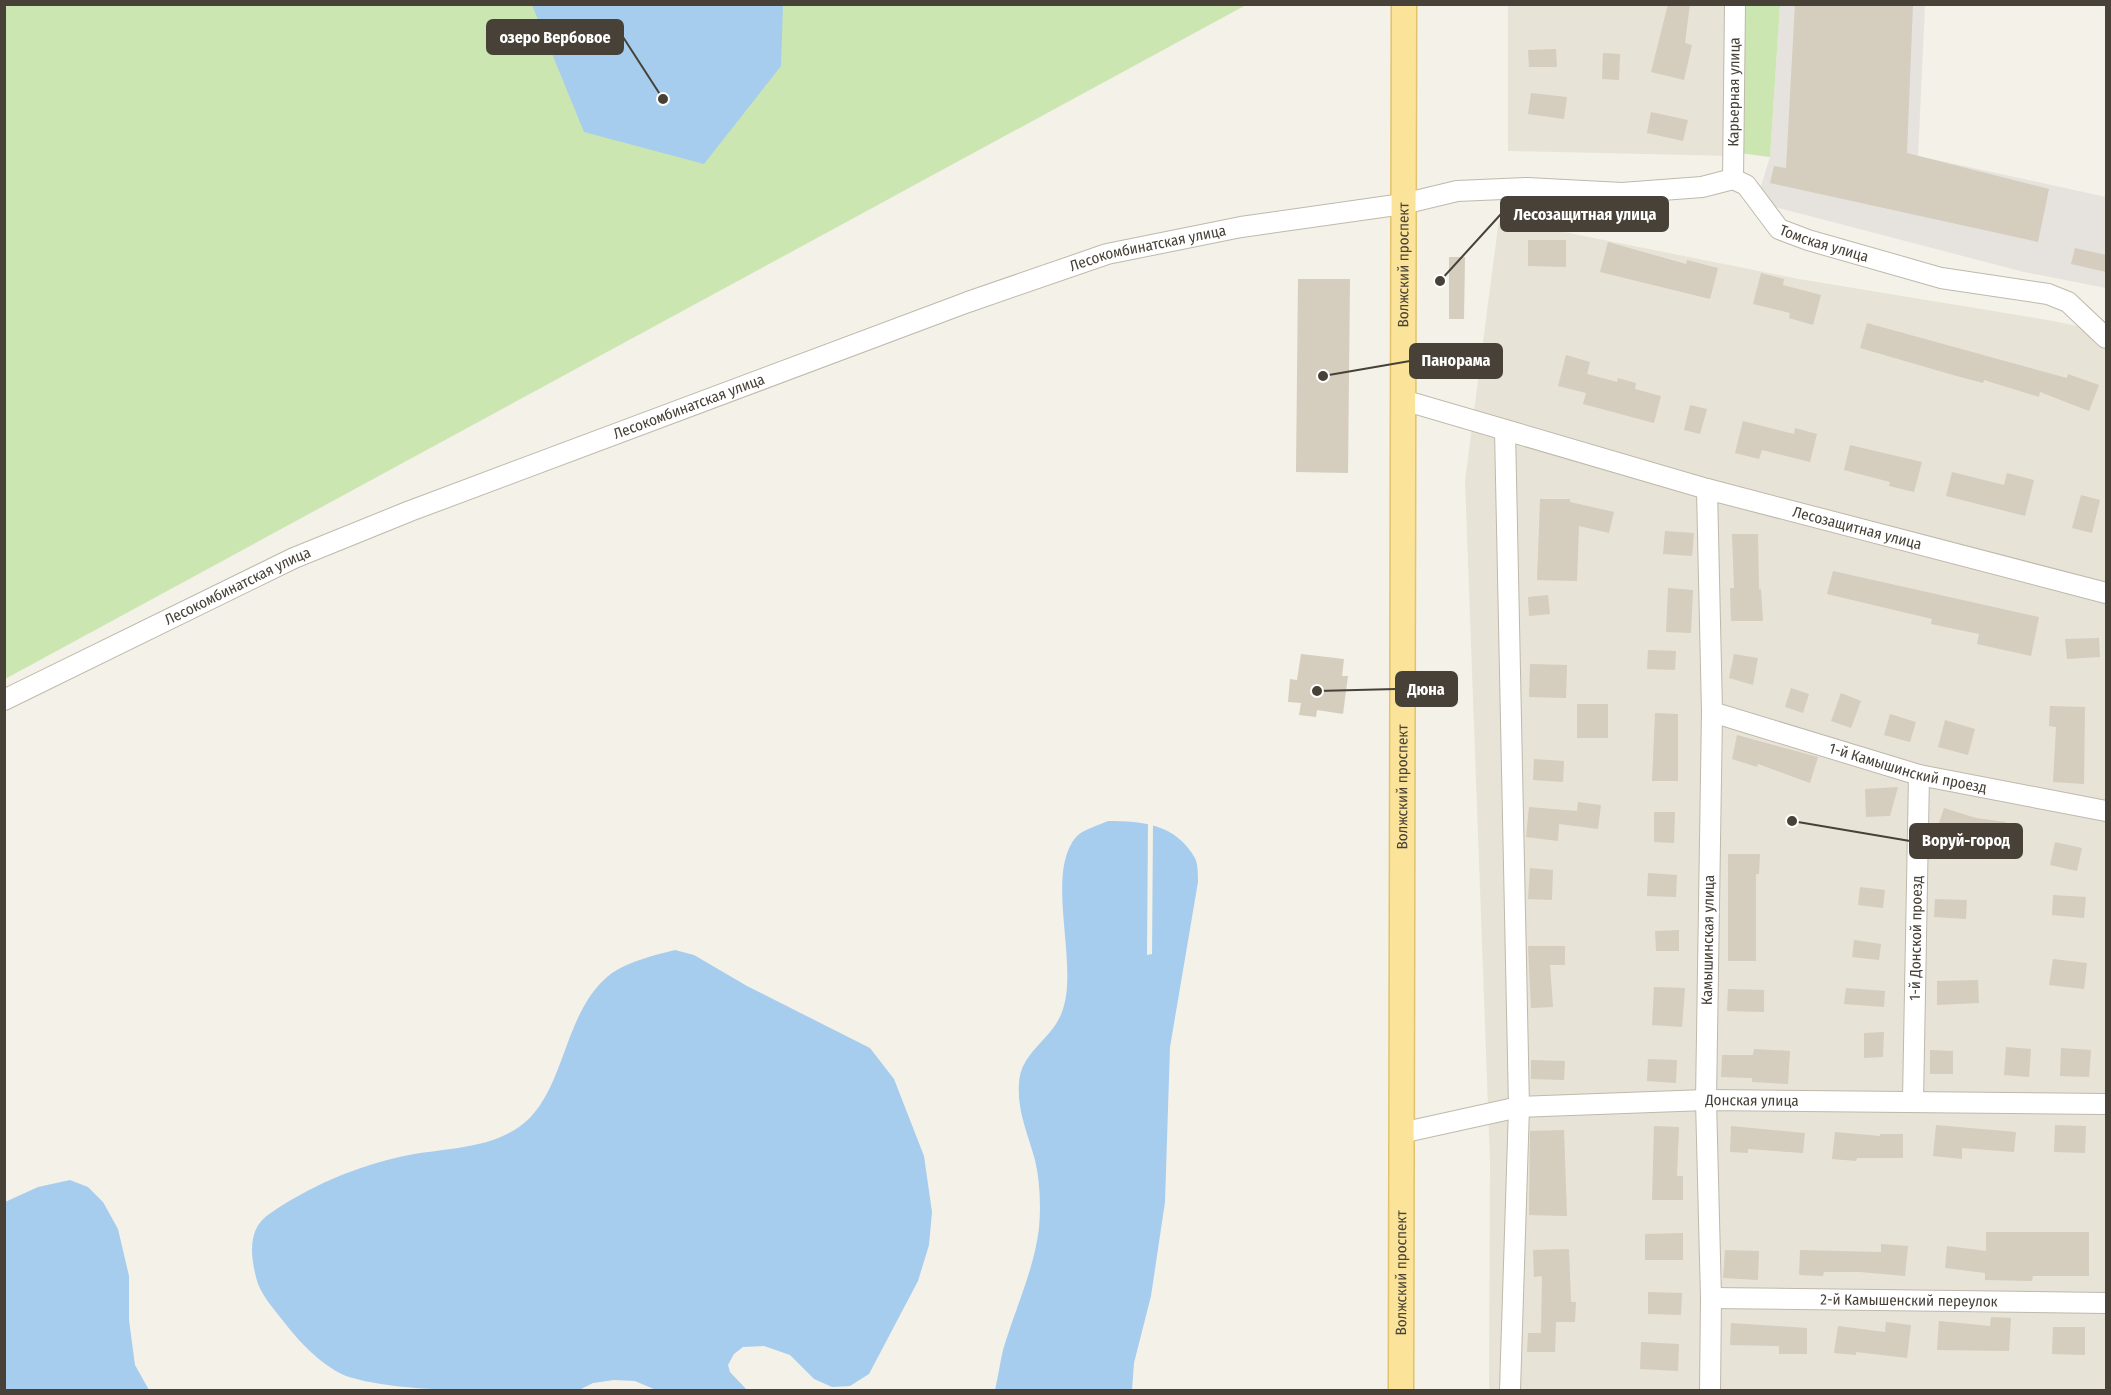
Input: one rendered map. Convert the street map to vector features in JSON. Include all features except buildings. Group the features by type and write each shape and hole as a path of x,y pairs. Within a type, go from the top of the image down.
{"main road":[{"name":"Волжский проспект","path":"1401,1390 1404,4"}],"street":[{"name":"Карьерная улица","path":"1733,179 1735,4"},
{"path":"1403,204 1457,191 1527,188 1623,193 1702,187 1733,179"},
{"name":"Томская улица","path":"1733,179 1746,185 1779,229 1808,240 1941,278 2048,294 2068,302 2106,338"},
{"name":"Лесокомбинатская улица","path":"4,700 294,558 410,511 969,302 1107,254 1241,226 1403,204"},
{"name":"Лесозащитная улица","path":"1402,400 1707,489 2106,593"},
{"path":"1505,430 1520,1107 1510,1390"},
{"name":"Камышинская улица","path":"1707,489 1712,711 1706,1100 1711,1298 1710,1390"},
{"name":"1-й Камышинский проезд","path":"1712,711 1919,775 2106,811"},
{"name":"1-й Донской проезд","path":"1913,1100 1919,775"},
{"name":"Донская улица","path":"1401,1133 1520,1107 1706,1100 1913,1100 2106,1104"},
{"name":"2-й Камышенский переулок","path":"1711,1298 2106,1303"}],"shaded area":[{"path":"1508,5 1731,5 1733,156 1508,151"},
{"path":"1780,5 1925,5 1918,156 2106,197 2106,288 2024,272 1756,202 1770,157"},
{"path":"1499,219 1799,279 2053,321 2106,332 2106,1390 1489,1390 1490,1161 1465,481"}],"green space":[{"path":"5,5 1246,5 5,679"},
{"path":"1738,5 1780,5 1770,157 1739,153"}],"water":[{"path":"532,5 783,5 781,66 704,164 584,132"},
{"path":"1108,821 1145,824 1168,831 1187,847 1195,858 1198,870 1198,882 1170,1047 1165,1202 1151,1296 1134,1363 1132,1390 995,1390 1003,1350 1029,1274 1039,1228 1038,1176 1020,1104 1021,1073 1030,1055 1057,1022 1062,1012 1066,993 1067,970 1062,897 1067,854 1079,834"},
{"path":"675,950 694,955 747,986 870,1048 894,1079 924,1156 932,1212 929,1245 918,1281 869,1374 850,1386 832,1387 814,1379 790,1355 764,1346 743,1347 734,1354 728,1365 730,1372 747,1390 656,1390 635,1381 614,1380 593,1383 579,1390 431,1389 373,1383 349,1377 331,1368 313,1354 272,1306 258,1283 252,1244 261,1221 299,1195 351,1172 404,1156 478,1144 506,1135 519,1127 535,1112 547,1094 576,1023 600,983 627,965"},
{"path":"70,1180 88,1187 103,1202 118,1229 129,1276 129,1320 135,1365 149,1390 5,1390 5,1202 38,1187"}],"pier":[{"path":"1148,824 1153,824 1152,954 1147,955"}],"place":[{"name":"озеро Вербовое","path":"663,99"},
{"name":"Лесозащитная улица","path":"1440,281"},
{"name":"Панорама","path":"1323,376"},
{"name":"Дюна","path":"1317,691"},
{"name":"Воруй-город","path":"1792,821"}]}
